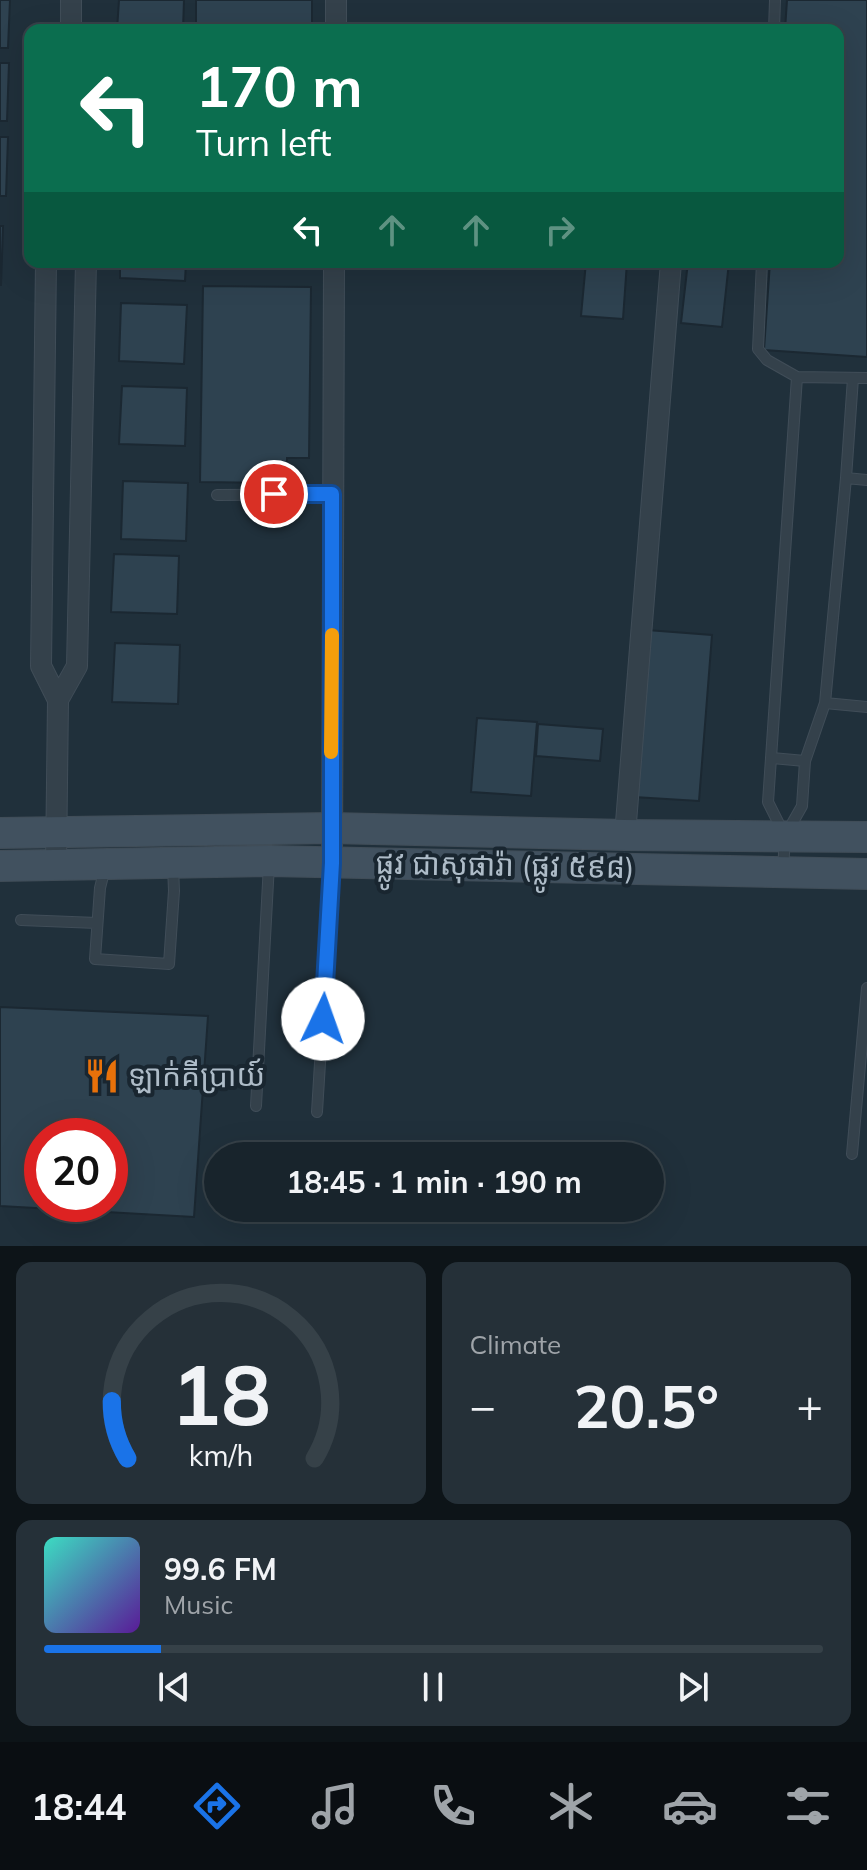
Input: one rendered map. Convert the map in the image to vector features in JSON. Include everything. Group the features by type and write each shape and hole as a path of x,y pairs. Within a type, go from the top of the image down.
{"main road":[{"name":"ផ្លូវ ជាសុផារ៉ា (ផ្លូវ ៥៩៨)","path":"0,866 56,865 106,848 331,828 867,837"},
{"name":"ផ្លូវ ជាសុផារ៉ា (ផ្លូវ ៥៩៨)","path":"0,833 56,832 173,864 270,861 867,874"}],"street":[{"path":"71,0 71,24"},
{"path":"336,0 336,24"},
{"path":"46,268 41,666 58,700 56,865"},
{"path":"58,700 77,666 86,268"},
{"path":"332,863 334,268"},
{"path":"625,835 671,268"}],"lane":[{"path":"774,24 775,0"},
{"path":"762,268 758,349 767,360 797,377 867,378"},
{"path":"785,836 768,802 797,377"},
{"path":"782,872 785,836 802,806 805,761 825,703 853,378"},
{"path":"846,478 867,480"},
{"path":"217,495 332,494"},
{"path":"825,703 867,707"},
{"path":"772,758 805,761"},
{"path":"106,848 95,959 169,964 173,864"},
{"path":"256,1106 270,861"},
{"path":"317,1112 332,863"},
{"path":"21,920 97,923"},
{"path":"852,1154 867,988"}],"building":[{"path":"0,0 10,0 8,48 0,48"},
{"path":"119,0 184,0 183,24 117,24"},
{"path":"196,0 312,0 312,24 196,24"},
{"path":"787,0 867,0 867,357 764,350 770,268 844,268 844,24 785,24"},
{"path":"0,63 9,63 7,121 0,121"},
{"path":"0,137 8,137 6,196 0,196"},
{"path":"0,226 3,226 1,285 0,285"},
{"path":"120,268 186,268 185,281 120,278"},
{"path":"585,268 627,268 623,319 581,316"},
{"path":"687,268 728,268 722,327 681,323"},
{"path":"203,286 311,287 309,458 287,458 287,483 200,482"},
{"path":"121,303 187,305 184,364 119,361"},
{"path":"122,386 187,388 185,446 119,444"},
{"path":"123,481 188,483 186,541 121,539"},
{"path":"114,554 179,556 177,614 111,612"},
{"path":"647,630 712,635 699,801 634,797"},
{"path":"115,643 180,645 178,704 112,702"},
{"path":"477,718 537,722 531,796 471,792"},
{"path":"538,724 603,729 600,761 536,756"},
{"name":"ឡាក់គីប្រាយ៍","path":"0,1007 208,1016 194,1217 128,1213 128,1118 24,1118 24,1207 0,1206"}],"slow traffic":[{"path":"331,752 332,635"}],"place":[{"name":"ឡាក់គីប្រាយ៍","path":"102,1076"}],"route":[{"path":"274,494 332,494 332,863 323,1019"}]}
